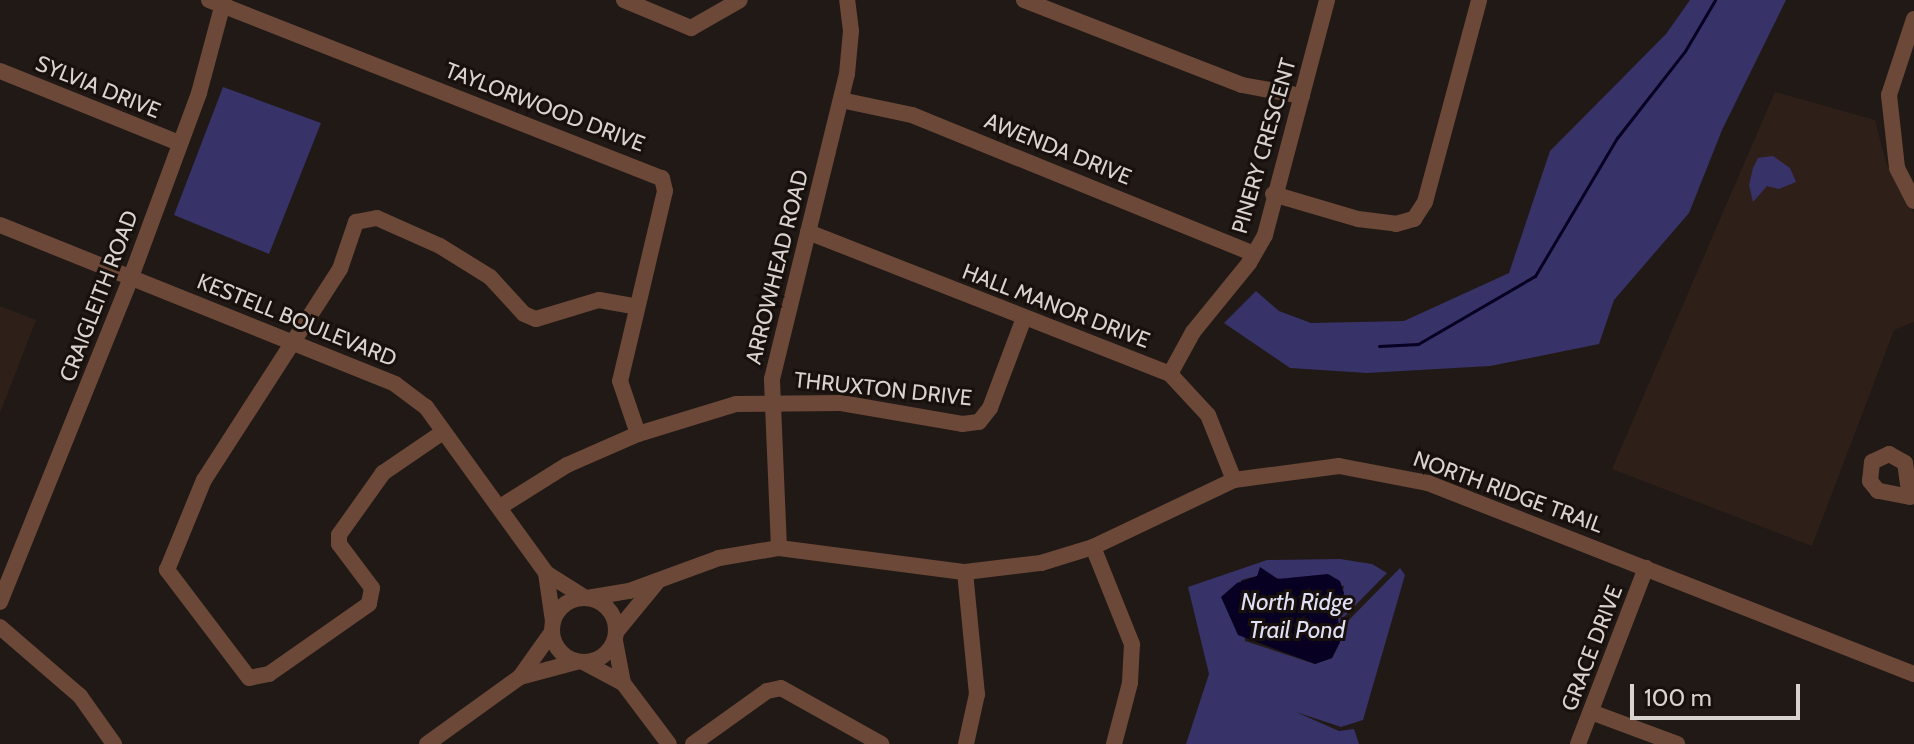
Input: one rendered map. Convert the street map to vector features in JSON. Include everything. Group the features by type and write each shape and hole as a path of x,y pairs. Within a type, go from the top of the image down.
{"street":[{"path":"624,0 691,28 740,0"},
{"name":"ARROWHEAD ROAD","path":"779,548 773,370 841,100 851,45 847,0"},
{"path":"1024,0 1242,85 1302,96"},
{"name":"PINERY CRESCENT","path":"1170,374 1200,321 1254,254 1265,235 1273,194 1327,0"},
{"path":"1273,194 1358,219 1396,224 1414,219 1425,202 1479,0"},
{"name":"CRAIGLEITH ROAD","path":"0,602 131,277 179,143 219,2"},
{"name":"TAYLORWOOD DRIVE","path":"219,2 659,176 665,191 634,306 620,381 638,434"},
{"path":"1914,19 1889,95 1897,168 1914,201"},
{"name":"SYLVIA DRIVE","path":"0,71 179,143"},
{"name":"AWENDA DRIVE","path":"841,100 912,115 1254,254"},
{"path":"443,432 383,473 339,535 339,544 372,588 369,604 253,680 167,570 204,480 340,269 356,222 369,216 469,263 536,319 599,300 634,306"},
{"name":"KESTELL BOULEVARD","path":"0,225 395,384 426,407 546,573 585,598"},
{"name":"HALL MANOR DRIVE","path":"808,232 1170,374 1208,415 1234,480"},
{"name":"THRUXTON DRIVE","path":"500,507 567,465 638,434 736,404 772,401 841,403 962,424 979,422 990,408 1024,318"},
{"name":"NORTH RIDGE TRAIL","path":"585,598 609,597 719,558 779,548 965,572 1041,563 1093,547 1234,480 1307,467 1376,470 1428,483 1914,674"},
{"path":"1093,547 1132,644 1130,683 1114,744"},
{"name":"GRACE DRIVE","path":"1578,744 1646,568"},
{"path":"965,572 977,694 966,744"},
{"name":"KESTELL BOULEVARD","path":"546,573 553,626"},
{"name":"NORTH RIDGE TRAIL","path":"616,636 658,581"},
{"path":"427,744 520,677 564,605 585,598 605,605 616,636 623,683"},
{"path":"553,626 559,650 623,683 669,744"},
{"path":"0,627 80,696 114,744"},
{"path":"520,677 604,656 616,636"},
{"path":"693,744 767,691 785,688 881,744"},
{"path":"1591,712 1677,744"}],"shaded area":[{"path":"1690,0 1786,0 1722,130 1689,213 1614,300 1599,344 1490,366 1367,373 1290,368 1224,323 1256,291 1279,311 1311,323 1404,321 1509,273 1550,151 1666,34"},
{"path":"223,87 321,123 269,254 174,215"},
{"path":"1775,92 1875,120 1886,163 1914,213 1914,322 1894,330 1812,546 1612,469"},
{"path":"1773,156 1790,168 1796,182 1779,189 1767,186 1753,202 1749,185 1753,168 1758,158"},
{"path":"0,306 36,320 0,413"},
{"path":"1340,559 1372,564 1387,573 1342,619 1345,624 1400,568 1405,575 1363,720 1341,727 1296,712 1339,731 1354,729 1359,744 1186,744 1209,674 1188,587 1267,560","holes":["1257,576 1344,586 1337,616 1340,642 1332,658 1315,664 1245,641 1241,580"]}],"water":[{"name":"North Ridge Trail Pond","path":"1260,567 1278,579 1328,574 1340,581 1344,593 1338,616 1340,642 1332,658 1315,664 1238,635 1221,597 1237,583 1257,576"}],"waterway":[{"path":"1379,346 1418,344 1535,276 1617,138 1685,51 1715,0"}]}
